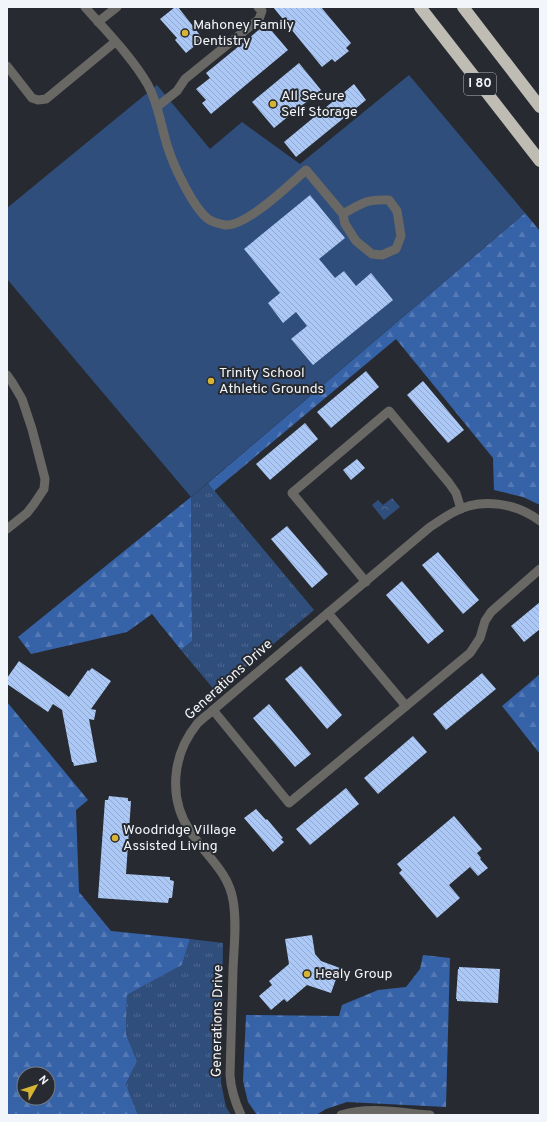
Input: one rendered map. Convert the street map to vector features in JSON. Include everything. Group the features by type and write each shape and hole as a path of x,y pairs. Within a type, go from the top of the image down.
{"highway":[{"name":"I 80","path":"420,7 540,161"},
{"name":"I 80","path":"462,7 540,107"}],"street":[{"path":"85,7 138,70 148,86 158,106 168,148 175,164 195,205 209,220 225,225 237,223 250,216 306,170 343,214 345,224 356,241 372,254 382,255 396,249 401,236 397,210 389,200 373,200 359,204 343,214"},
{"path":"98,22 117,7"},
{"path":"158,106 177,91 185,79 259,19 262,11 258,7"},
{"path":"7,66 32,98 38,100 46,99 115,42"},
{"path":"7,376 22,399 32,429 45,479 44,489 34,504 7,529"},
{"path":"366,582 292,493 389,411 449,483 456,494 461,508"},
{"name":"Generations Drive","path":"241,1115 234,1099 230,1075 234,934 233,899 228,881 218,866 190,832 177,803 175,776 183,747 197,724 430,527 461,508 493,503 526,513 540,521"},
{"path":"213,710 290,803 470,653 480,638 485,621 491,612 540,569"},
{"path":"328,612 406,706"},
{"path":"341,1115 370,1111 430,1115"}],"green space":[{"name":"Trinity School Athletic Grounds","path":"409,75 525,213 191,497 7,279 7,208 157,85 210,149 242,122 300,164"},
{"path":"525,213 540,231 540,505 523,497 494,490 493,458 396,339 214,491 208,483"},
{"path":"208,483 314,610 216,692 181,650 192,641 191,497"},
{"path":"191,497 192,641 181,650 152,614 127,632 31,654 18,637"},
{"path":"392,498 400,507 384,520 372,505 378,500 383,505"},
{"path":"540,674 540,754 502,706"},
{"path":"7,702 88,800 76,810 79,892 111,931 190,939 182,965 127,995 126,1034 137,1061 126,1084 138,1115 7,1115"},
{"path":"190,939 223,943 221,1083 226,1107 231,1115 138,1115 126,1084 137,1061 126,1034 127,995 182,965"},
{"path":"423,955 450,958 446,1107 347,1102 326,1109 316,1115 257,1115 248,1102 243,1081 246,1015 339,1016 342,1005 378,990 406,987 420,969"}],"building":[{"name":"Mahoney Family Dentistry","path":"175,7 178,7 203,39 186,53 175,40 177,38 160,19"},
{"path":"273,7 321,7 351,43 346,48 349,51 335,62 332,59 322,67"},
{"path":"266,24 288,50 211,114 202,103 206,100 196,89 210,78 206,73"},
{"path":"299,63 321,90 274,128 252,102"},
{"path":"354,84 366,100 296,157 284,142"},
{"path":"310,195 345,238 319,259 335,278 344,271 356,286 371,273 393,300 313,365 291,339 307,326 296,312 283,323 268,303 280,293 244,249"},
{"path":"366,371 379,387 331,428 317,412"},
{"path":"423,381 464,430 448,443 407,395"},
{"path":"305,423 318,439 270,480 256,464"},
{"path":"357,459 365,468 351,480 343,470"},
{"path":"287,526 328,574 312,588 271,539"},
{"path":"438,552 479,600 463,614 422,565"},
{"path":"402,581 444,631 428,644 386,595"},
{"path":"540,602 540,629 524,642 511,626"},
{"path":"19,661 69,697 88,670 89,671 92,668 111,681 91,709 96,710 94,720 89,719 97,762 74,766 62,710 53,704 48,712 7,684 7,678"},
{"path":"301,666 342,715 327,729 285,679"},
{"path":"482,673 496,689 446,730 433,714"},
{"path":"269,704 311,754 295,767 253,718"},
{"path":"413,736 427,752 378,794 364,778"},
{"path":"346,788 359,804 310,845 296,829"},
{"name":"Woodridge Village Assisted Living","path":"109,796 128,798 128,801 131,801 126,874 170,877 170,880 174,881 172,898 169,898 168,903 98,898 105,800 108,800"},
{"path":"256,809 266,820 267,819 283,838 281,839 284,842 273,852 244,818"},
{"path":"454,816 482,849 477,853 488,868 478,876 470,867 449,885 460,898 437,918 399,873 402,870 397,864"},
{"name":"Healy Group","path":"312,935 315,954 321,961 340,968 331,993 307,985 287,1002 284,999 271,1010 259,996 272,985 269,981 289,964 285,939"},
{"path":"459,967 500,969 498,1003 457,1001"}],"place":[{"name":"Mahoney Family Dentistry","path":"185,33"},
{"name":"All Secure Self Storage","path":"273,104"},
{"name":"Trinity School Athletic Grounds","path":"211,381"},
{"name":"Woodridge Village Assisted Living","path":"115,838"},
{"name":"Healy Group","path":"307,974"}]}
